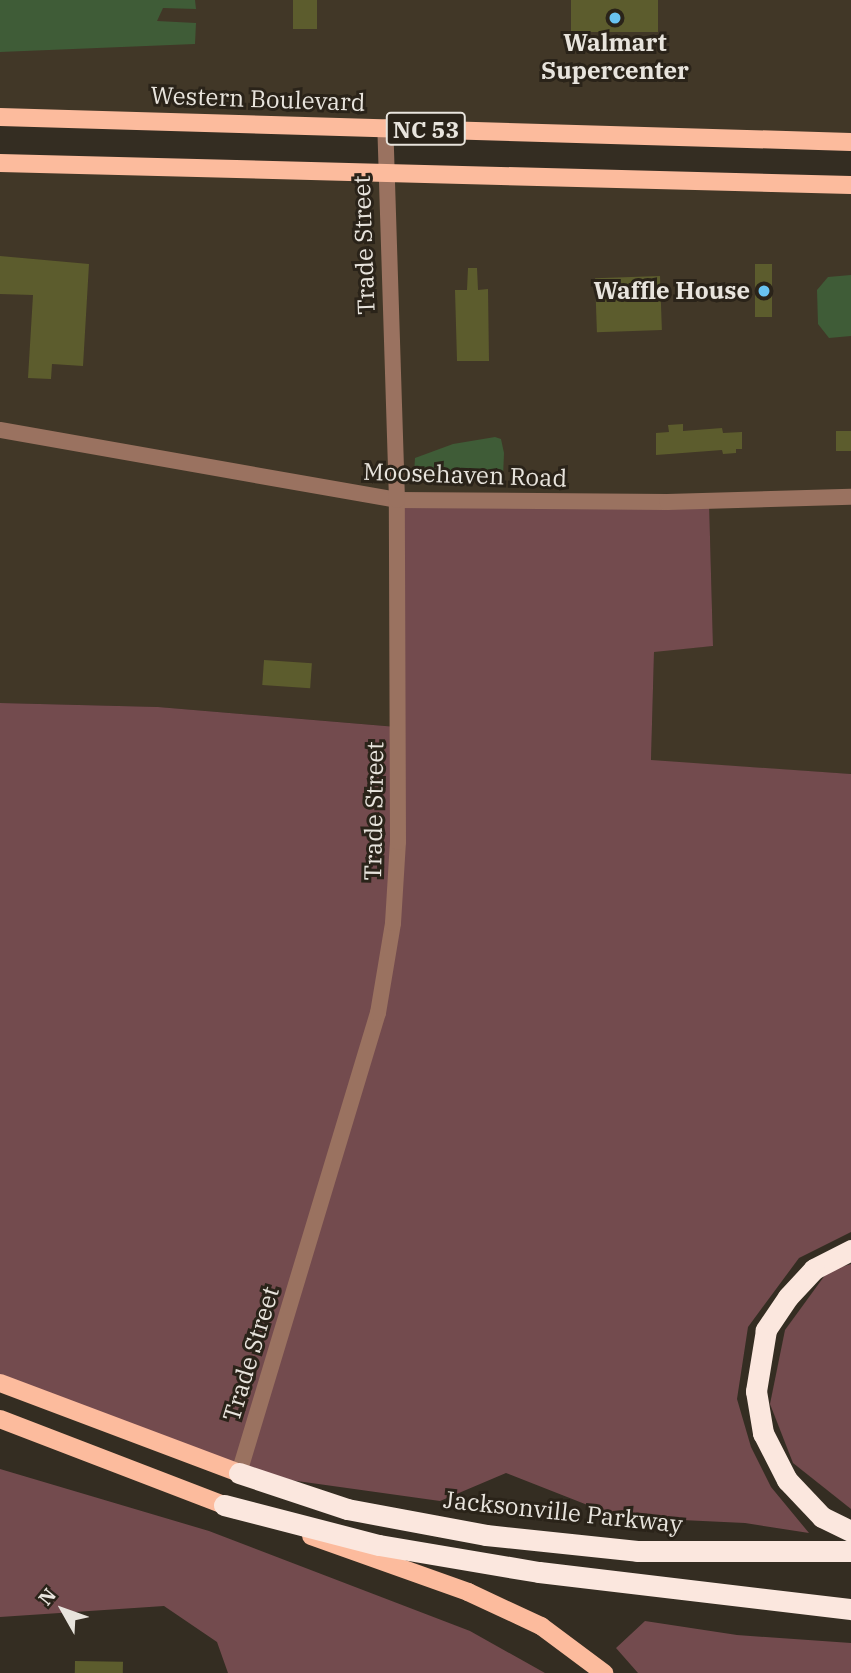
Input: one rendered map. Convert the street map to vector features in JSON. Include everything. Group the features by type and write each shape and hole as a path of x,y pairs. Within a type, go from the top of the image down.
{"highway":[{"path":"851,1250 814,1269 788,1297 766,1330 756,1391 762,1433 788,1480 822,1517 851,1531"},
{"name":"Jacksonville Parkway","path":"239,1473 347,1509 486,1535 637,1551 851,1551"},
{"path":"224,1505 379,1545 513,1568 851,1609"}],"main road":[{"name":"Western Boulevard","path":"0,117 851,142"},
{"name":"NC 53","path":"0,163 851,185"},
{"name":"Jacksonville Parkway","path":"0,1383 239,1473"},
{"path":"0,1419 224,1505 468,1592 541,1626 604,1673"}],"street":[{"name":"Trade Street","path":"239,1473 378,1013 393,923 398,842 397,500 384,173 385,127"},
{"name":"Moosehaven Road","path":"0,430 397,500 667,502 851,497"}],"shaded area":[{"path":"0,0 851,0 851,142 0,117"},
{"path":"0,0 195,0 196,9 163,8 157,21 196,23 195,44 0,52"},
{"path":"0,163 851,185 851,774 651,761 654,651 713,646 709,502 398,727 158,707 0,703"},
{"path":"851,275 851,336 829,338 818,324 817,290 828,277"},
{"path":"495,437 501,439 504,453 503,477 414,475 415,458 453,444"},
{"path":"397,500 709,501 713,646 654,652 651,760 851,774 851,1232 799,1258 748,1327 737,1399 751,1447 771,1487 809,1533 745,1523 618,1517 506,1473 440,1501 239,1473 0,1383 0,703 158,707 397,727"},
{"path":"851,1264 851,1509 793,1463 770,1404 785,1330 828,1271"},
{"path":"0,1469 209,1531 470,1631 545,1673 228,1673 217,1642 164,1606 0,1617"},
{"path":"645,1621 737,1635 851,1643 851,1673 638,1673 616,1648"}],"building":[{"path":"293,0 317,0 317,29 293,29"},
{"name":"Walmart Supercenter","path":"571,0 658,0 658,32 571,32"},
{"path":"0,256 89,264 83,366 52,364 51,379 28,378 33,295 0,294"},
{"name":"Waffle House","path":"755,264 772,264 772,317 755,317"},
{"path":"468,268 477,268 478,290 488,289 489,361 457,361 455,290 467,290"},
{"path":"660,276 662,330 597,332 595,278"},
{"path":"683,424 683,431 722,428 723,433 742,432 742,449 736,449 736,453 723,454 722,450 656,455 656,433 669,432 668,425"},
{"path":"836,431 851,431 851,451 836,451"},
{"path":"264,660 312,663 310,688 262,685"},
{"path":"75,1661 123,1662 123,1673 75,1673"}],"place":[{"name":"Walmart Supercenter","path":"615,18"},
{"name":"Waffle House","path":"764,291"}]}
